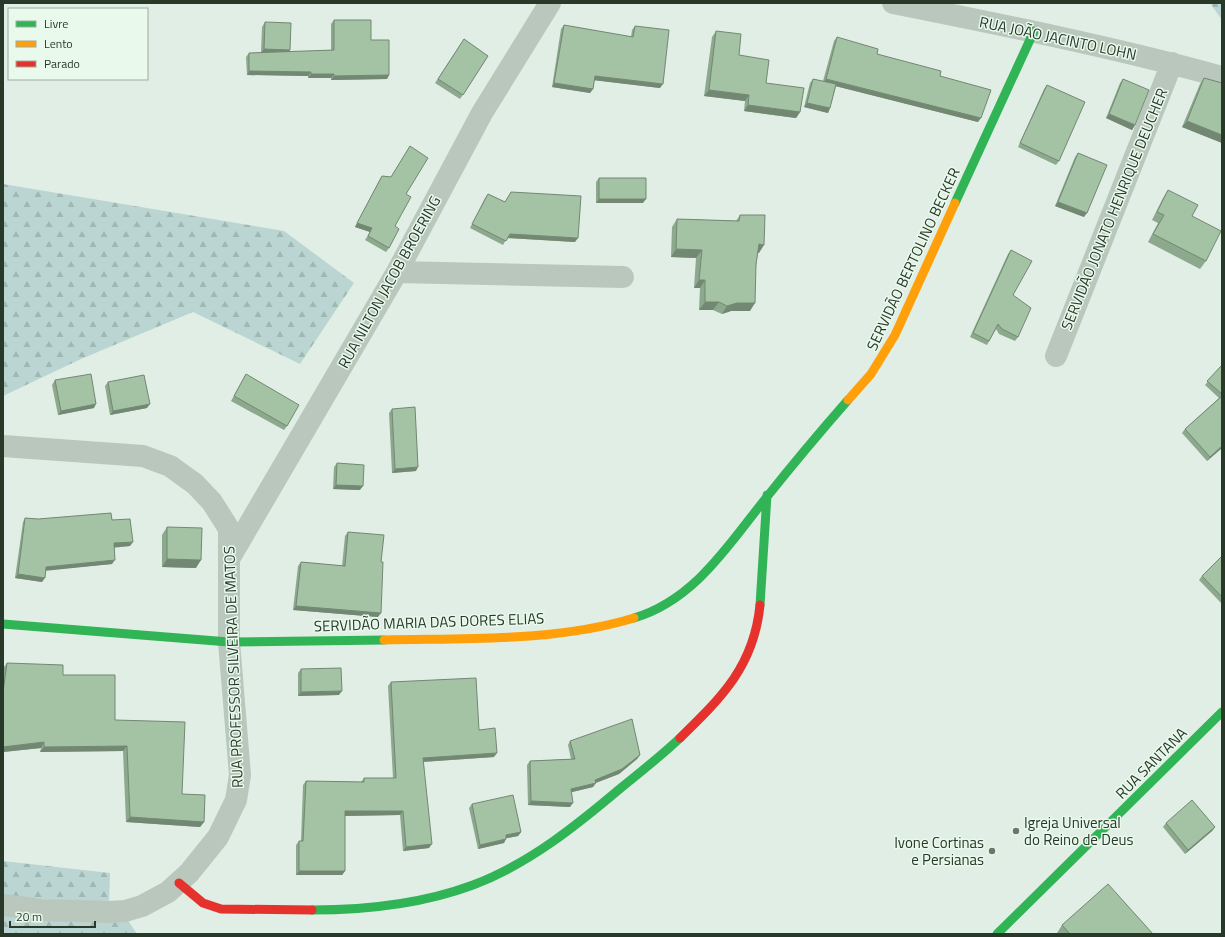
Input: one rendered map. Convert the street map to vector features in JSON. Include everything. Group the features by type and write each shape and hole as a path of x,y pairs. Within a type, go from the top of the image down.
{"street":[{"name":"RUA NILTON JACOB BROERING","path":"228,561 397,272 482,113 550,3"},
{"name":"RUA JOÃO JACINTO LOHN","path":"893,3 1034,31 1172,63 1222,77"},
{"name":"SERVIDÃO BERTOLINO BECKER","path":"767,495 814,438 871,374 883,356 895,335 1034,31"},
{"name":"SERVIDÃO JONATO HENRIQUE DEUCHER","path":"1056,356 1172,63"},
{"path":"397,272 623,277"},
{"name":"RUA PROFESSOR SILVEIRA DE MATOS","path":"3,446 143,456 170,466 194,484 212,502 229,529 229,642 240,775 239,788 230,814 218,837 201,860 179,883 154,901 126,911 41,910 3,905"},
{"path":"179,883 203,904 221,909 363,909 419,901 473,885 523,861 583,820 659,757 705,713 739,672 752,649 759,625 767,495"},
{"name":"SERVIDÃO MARIA DAS DORES ELIAS","path":"3,624 229,642 479,638 542,634 610,625 650,613 678,597 704,574 767,495"},
{"name":"RUA SANTANA","path":"996,934 1222,712"}],"green space":[{"path":"1210,3 1222,3 1222,20"},
{"path":"3,184 284,231 354,283 300,364 193,312 81,359 3,396"},
{"path":"3,861 110,873 109,904 3,896"},
{"path":"3,913 127,919 137,934 3,934"}],"building":[{"path":"334,20 371,20 371,40 389,40 389,75 334,76 334,74 311,74 311,72 249,71 249,53 334,50"},
{"path":"265,22 291,23 290,50 264,49"},
{"path":"564,25 633,37 635,26 669,30 663,84 595,76 593,89 554,83"},
{"path":"716,31 741,34 739,55 769,60 766,83 804,88 800,112 748,105 749,95 709,90"},
{"path":"837,37 878,49 877,54 941,71 940,76 991,90 981,118 826,79"},
{"path":"464,39 488,56 463,95 438,79"},
{"path":"1204,78 1222,83 1222,135 1187,121"},
{"path":"813,79 836,84 830,108 807,103"},
{"path":"1123,79 1149,90 1135,125 1109,114"},
{"path":"1047,85 1085,102 1059,161 1020,143"},
{"path":"410,146 428,158 406,194 411,197 395,226 399,229 389,248 368,236 372,228 357,223 382,176 391,177"},
{"path":"1078,153 1107,165 1087,213 1058,202"},
{"path":"599,178 646,178 646,199 599,199"},
{"path":"1168,190 1198,205 1192,216 1221,231 1206,261 1153,234 1164,215 1157,212"},
{"path":"511,192 581,196 578,238 510,234 506,241 472,224 488,194 505,202"},
{"path":"740,215 765,215 764,245 759,244 756,264 755,303 737,303 727,306 719,302 705,302 705,280 699,280 702,250 676,249 677,219 739,221"},
{"path":"1011,250 1032,261 1013,295 1031,308 1018,337 1002,329 998,324 989,341 973,333"},
{"path":"1222,365 1222,394 1207,381"},
{"path":"91,374 96,404 61,411 55,380"},
{"path":"246,374 299,405 287,426 234,396"},
{"path":"144,375 150,404 113,411 108,382"},
{"path":"1222,396 1222,446 1210,457 1185,429"},
{"path":"415,407 418,467 395,469 392,409"},
{"path":"337,463 364,465 363,486 336,485"},
{"path":"111,513 112,520 130,519 133,542 114,543 115,560 46,567 45,578 18,574 25,518 38,519"},
{"path":"167,527 202,528 201,560 167,559"},
{"path":"348,532 384,535 381,562 383,562 381,613 296,606 301,562 345,566"},
{"path":"1222,556 1222,597 1202,576"},
{"path":"7,663 63,665 63,675 115,675 115,720 185,722 182,794 205,795 204,822 130,817 127,746 44,747 44,742 3,747 3,692"},
{"path":"341,668 342,691 301,692 301,669"},
{"path":"476,678 479,730 495,728 497,753 423,758 432,844 406,847 403,811 345,811 345,871 299,871 299,841 303,841 306,781 364,782 364,778 396,778 391,682"},
{"path":"632,719 640,755 622,769 595,780 596,783 571,789 573,803 531,801 530,761 575,759 570,741"},
{"path":"513,795 521,832 506,835 506,839 480,845 472,804"},
{"path":"1192,800 1215,827 1188,850 1166,823"},
{"path":"1108,884 1153,934 1070,934 1062,925"}],"traffic: fast":[{"path":"955,203 1034,31"},
{"path":"634,618 656,610 675,598 693,584 709,568 796,460 848,400"},
{"path":"760,605 767,495"},
{"path":"3,624 229,642 384,640"},
{"path":"997,934 1222,712"},
{"path":"312,910 353,909 394,905 454,892 494,876 533,855 570,829 652,763 680,738"}],"traffic: slow":[{"path":"848,400 871,374 895,335 955,203"},
{"path":"384,640 542,635 604,626 634,618"}],"traffic: jam":[{"path":"680,738 722,694 734,679 751,646 757,627 760,605"},
{"path":"179,883 203,903 221,909 312,910"}],"place":[{"name":"Igreja Universal do Reino de Deus","path":"1016,831"},
{"name":"Ivone Cortinas e Persianas","path":"992,851"}]}
